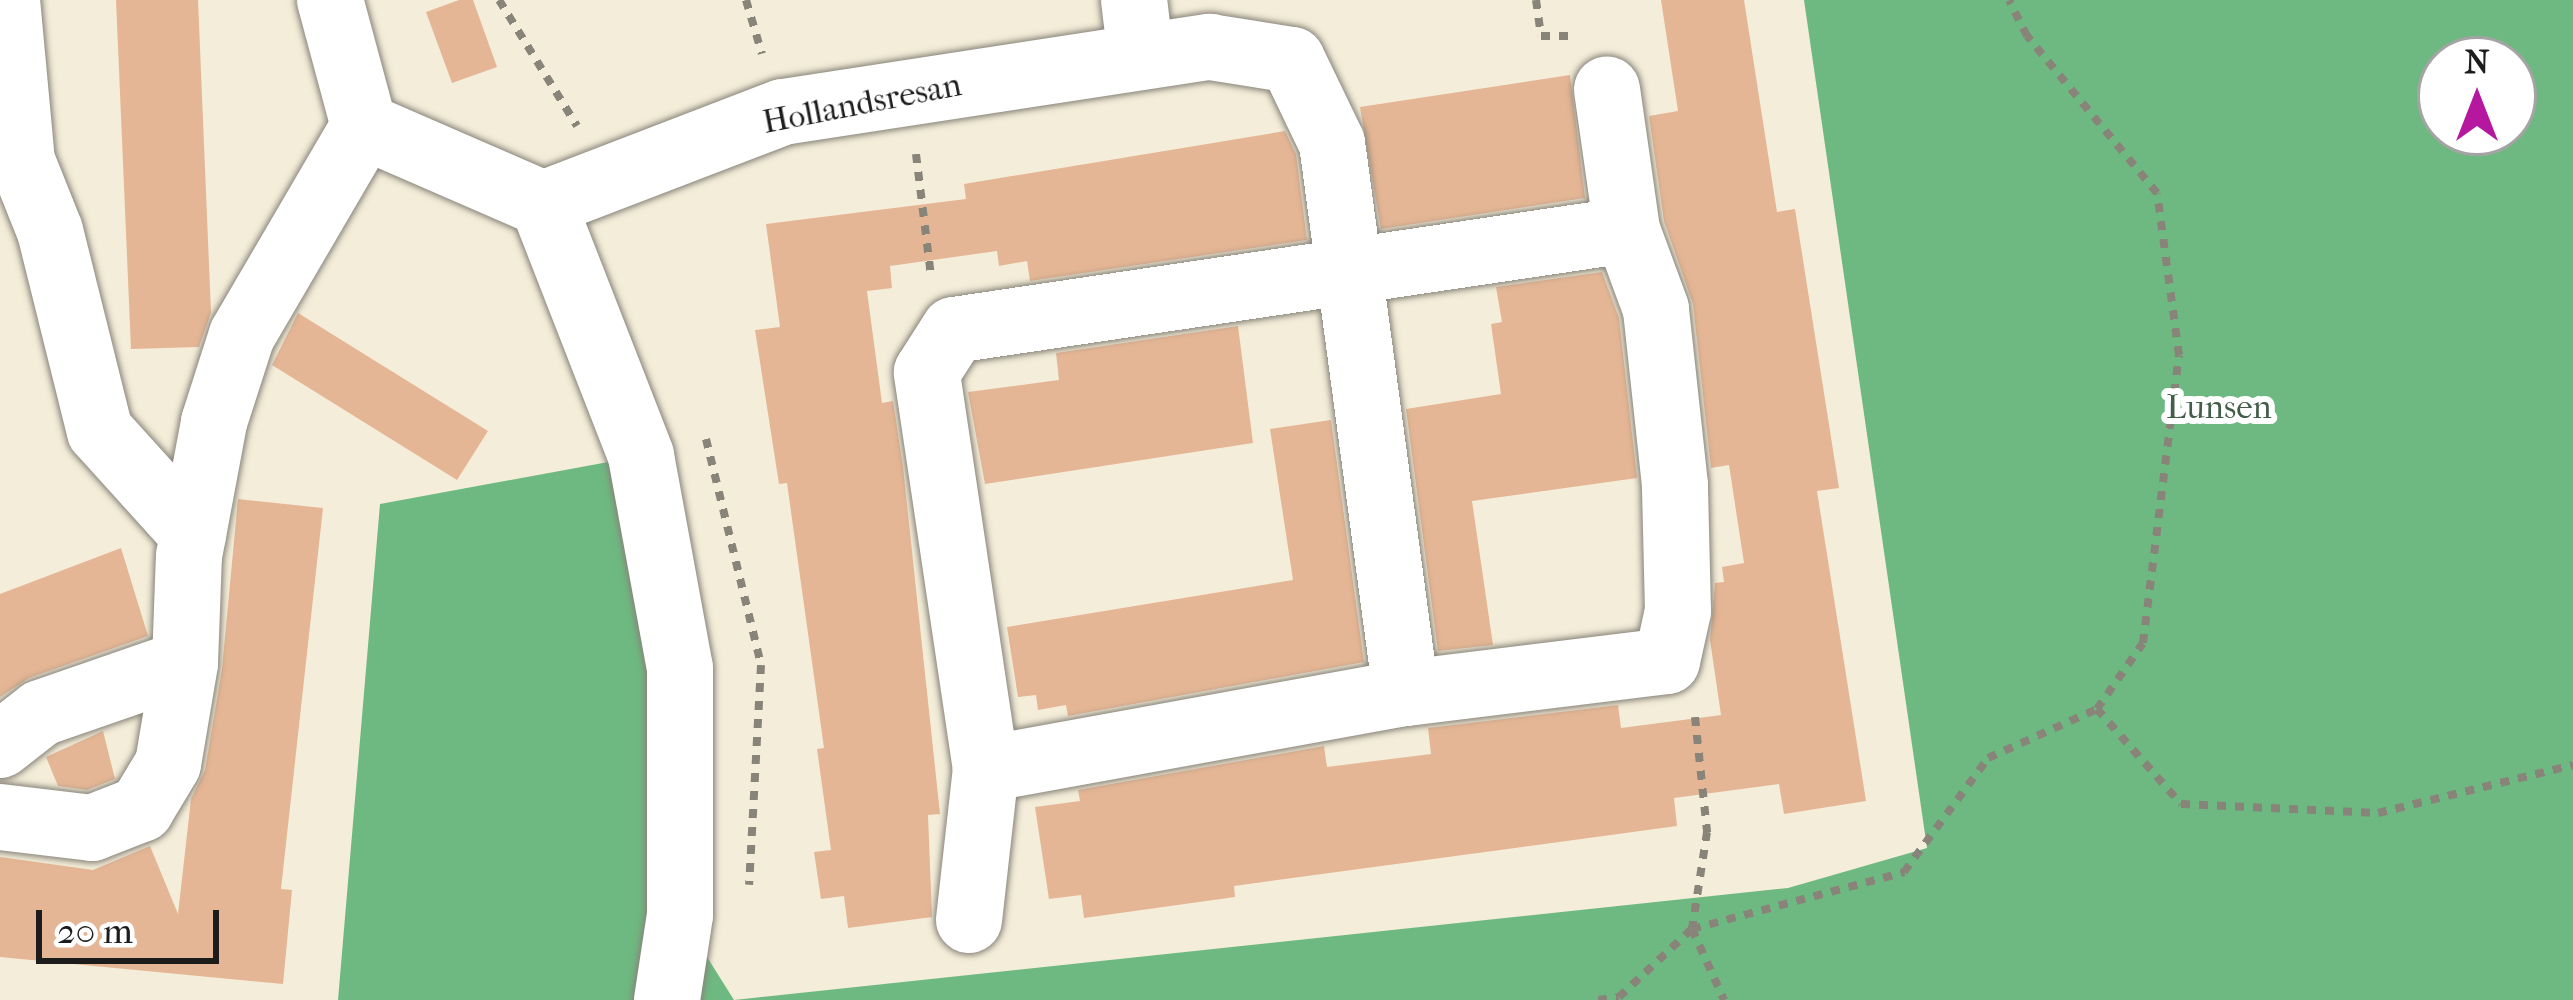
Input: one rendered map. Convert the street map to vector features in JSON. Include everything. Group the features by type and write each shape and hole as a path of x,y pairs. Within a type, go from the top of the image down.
{"street":[{"path":"7,0 22,161 50,231 100,431 193,533"},
{"path":"0,817 92,828 141,809 168,764 185,663 193,533 214,422 242,335 364,126 330,0"},
{"name":"Hollandsresan","path":"543,204 783,112 908,93 1138,29 1292,60 1332,143 1406,693"},
{"path":"986,769 1406,693 1666,661 1678,610 1675,485 1656,309 1627,230 1607,89"},
{"path":"364,126 543,204 641,455 680,668 680,914 667,1000"},
{"path":"968,920 986,769 927,372 954,330 1350,276 1627,230"},
{"path":"0,745 41,713 185,663"}],"path":[{"path":"1598,1000 1619,997 1692,929 1904,872 1988,758 2097,709 2143,643 2179,355 2157,193 2027,36 2008,0"},
{"path":"908,93 940,352"},
{"path":"1666,661 1697,720 1707,832 1692,929 1724,1000"},
{"path":"2097,709 2180,804 2378,813 2573,765"}],"green space":[{"name":"Lunsen","path":"1804,0 2573,0 2573,1000 734,1000 1788,888 1927,848"},
{"path":"641,456 680,914 734,1000 338,1000 380,504"}],"building":[{"path":"116,0 198,0 211,313 199,347 131,349"},
{"path":"473,0 497,67 452,83 426,12"},
{"path":"1661,0 1744,0 1777,212 1795,209 1839,488 1817,491 1866,801 1784,814 1779,784 1674,798 1677,826 1234,886 1235,897 1084,918 1081,895 1049,899 1035,807 1080,801 1078,790 1324,746 1327,767 1431,754 1428,728 1618,705 1621,728 1721,715 1710,640 1715,583 1724,582 1722,567 1744,563 1729,465 1711,468 1693,304 1664,221 1649,116 1678,111"},
{"path":"1570,75 1585,198 1381,229 1360,107"},
{"path":"1285,131 1296,154 1307,240 1030,281 1027,261 999,266 997,251 890,266 892,288 867,291 882,403 893,401 903,467 940,814 928,815 932,917 848,928 844,896 821,899 814,852 831,850 817,749 824,748 787,483 779,484 755,330 780,327 766,224 966,199 964,184"},
{"path":"1602,272 1619,318 1637,478 1472,501 1493,645 1438,651 1406,409 1501,394 1491,324 1502,322 1496,287"},
{"path":"298,313 488,431 457,480 272,365"},
{"path":"1238,326 1253,443 985,484 968,392 1059,380 1056,353"},
{"path":"1331,420 1364,662 1068,716 1066,705 1038,710 1036,695 1018,697 1007,627 1293,580 1270,429"},
{"path":"238,499 323,508 281,889 292,890 283,984 0,957 0,857 93,870 150,846 178,914 191,799 205,770 222,669"},
{"path":"121,548 148,636 29,678 0,697 0,594"},
{"path":"103,731 115,779 87,790 58,786 46,757"}]}
